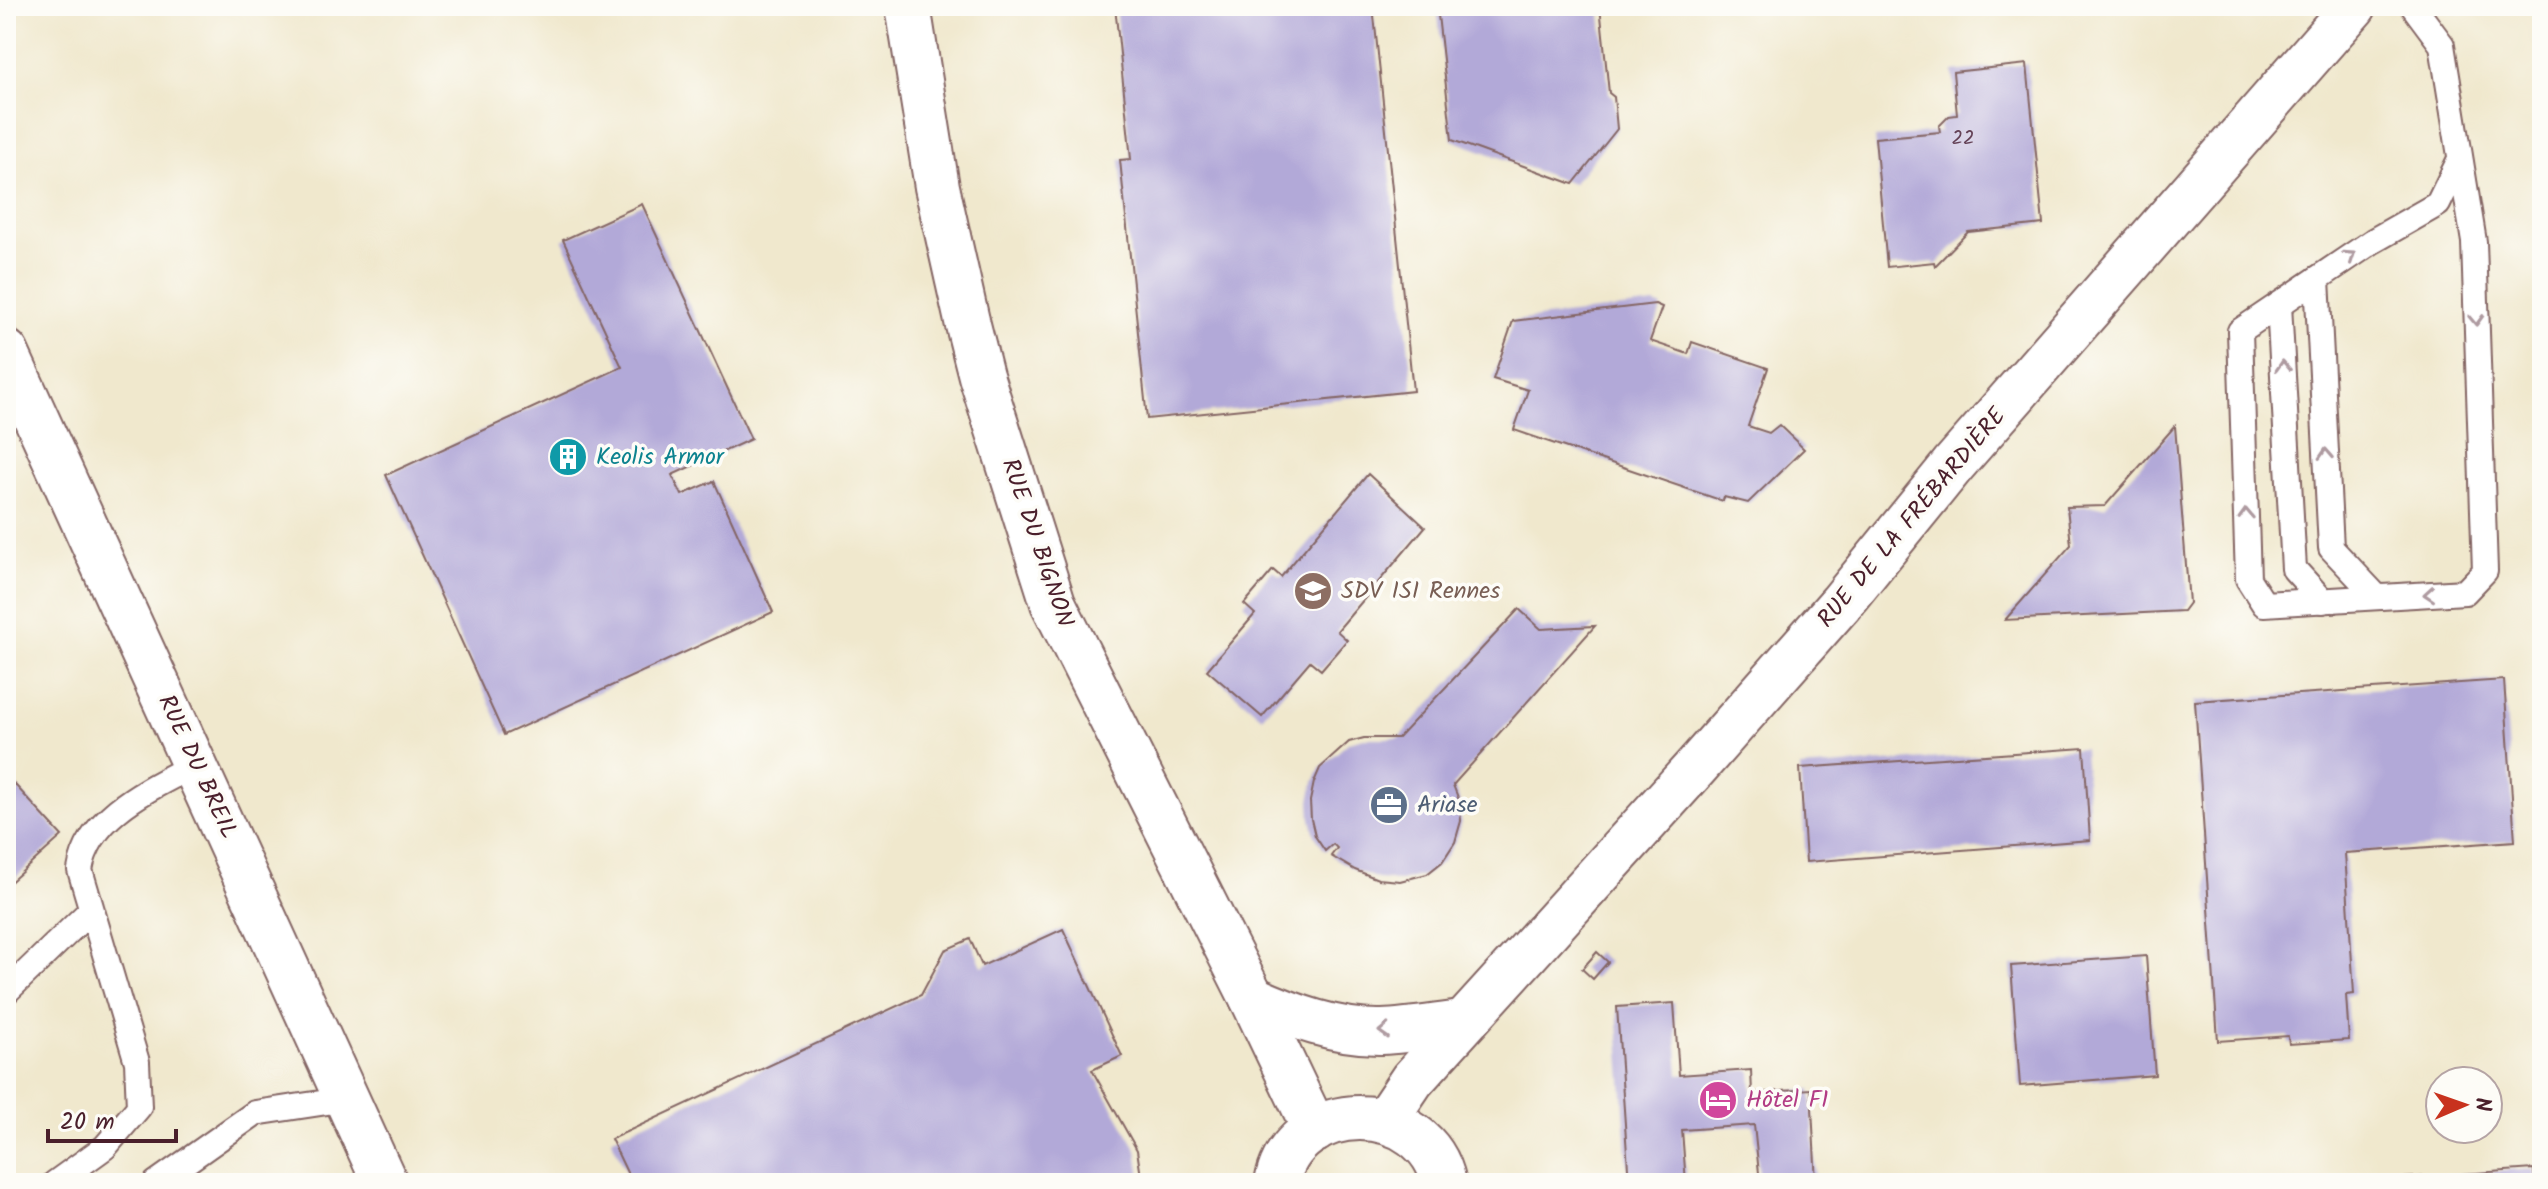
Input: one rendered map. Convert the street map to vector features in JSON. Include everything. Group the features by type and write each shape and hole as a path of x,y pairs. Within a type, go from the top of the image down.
{"street":[{"name":"RUE DU BIGNON","path":"908,6 937,187 967,321 981,376 1053,603 1315,1130"},
{"name":"RUE DE LA FRÉBARDIÈRE","path":"1385,1120 1412,1080 1686,779 1841,603 1953,465 2354,6"},
{"name":"RUE DU BREIL","path":"6,352 385,1183"},
{"path":"1252,998 1294,1017 1345,1028 1381,1032 1462,1023"},
{"path":"1277,1183 1279,1173 1293,1149 1315,1130 1337,1120 1361,1117 1385,1120 1410,1133 1431,1153 1444,1183"}],"lane":[{"path":"2413,6 2442,45 2474,242 2485,571 2465,592 2264,604 2248,579 2240,331 2373,241 2438,204 2460,159"},
{"path":"2317,279 2331,548 2377,597"},
{"path":"2279,305 2294,569 2323,601"},
{"path":"55,1183 105,1147 139,1107 137,1062 80,870 82,856 106,821 133,797 196,764"},
{"path":"6,992 91,910"},
{"path":"156,1183 255,1113 347,1099"}],"building":[{"path":"1115,6 1373,6 1413,391 1147,419 1120,160 1131,159"},
{"path":"1437,6 1600,6 1609,93 1614,97 1617,129 1573,184 1452,140"},
{"path":"2027,64 2043,224 1968,232 1935,266 1934,262 1887,267 1875,138 1940,132 1939,126 1949,116 1957,115 1953,72"},
{"name":"Keolis Armor","path":"642,204 751,439 672,475 682,495 714,481 773,612 504,735 386,475 622,367 563,240"},
{"path":"1655,304 1662,307 1650,341 1688,354 1692,342 1768,368 1748,426 1769,433 1779,425 1804,449 1748,503 1724,497 1723,501 1514,430 1528,390 1493,379 1513,321"},
{"path":"2175,426 2189,603 2183,611 2005,620 2071,545 2067,507 2105,506"},
{"name":"SDV ISI Rennes","path":"1368,474 1425,527 1337,631 1347,640 1321,670 1310,661 1262,717 1207,670 1255,614 1244,604 1273,570 1281,577"},
{"path":"1519,609 1541,629 1595,626 1453,785 1459,800 1461,821 1455,842 1442,862 1427,874 1400,881 1378,879 1331,856 1337,848 1333,844 1325,851 1315,836 1311,819 1310,801 1320,768 1349,742 1364,738 1398,738"},
{"path":"2504,680 2515,841 2345,853 2354,994 2346,995 2349,1040 2289,1044 2288,1036 2218,1041 2195,701"},
{"path":"2084,748 2090,840 1806,862 1800,768"},
{"path":"6,775 62,836 6,886"},
{"path":"1063,929 1122,1056 1092,1070 1137,1150 1142,1183 632,1183 611,1139 921,995 945,950 970,939 982,966"},
{"path":"1597,952 1608,962 1593,979 1582,969"},
{"path":"2146,956 2155,1075 2020,1086 2011,966"},
{"name":"Hôtel F1","path":"1674,1003 1679,1075 1751,1070 1752,1093 1811,1089 1816,1183 1760,1183 1754,1125 1682,1130 1686,1183 1629,1183 1617,1007"},
{"path":"2534,1169 2535,1183 2360,1183 2360,1181"}],"place":[{"name":"Keolis Armor","path":"568,457"},
{"name":"SDV ISI Rennes","path":"1313,591"},
{"name":"Ariase","path":"1389,805"},
{"name":"Hôtel F1","path":"1718,1100"}]}
